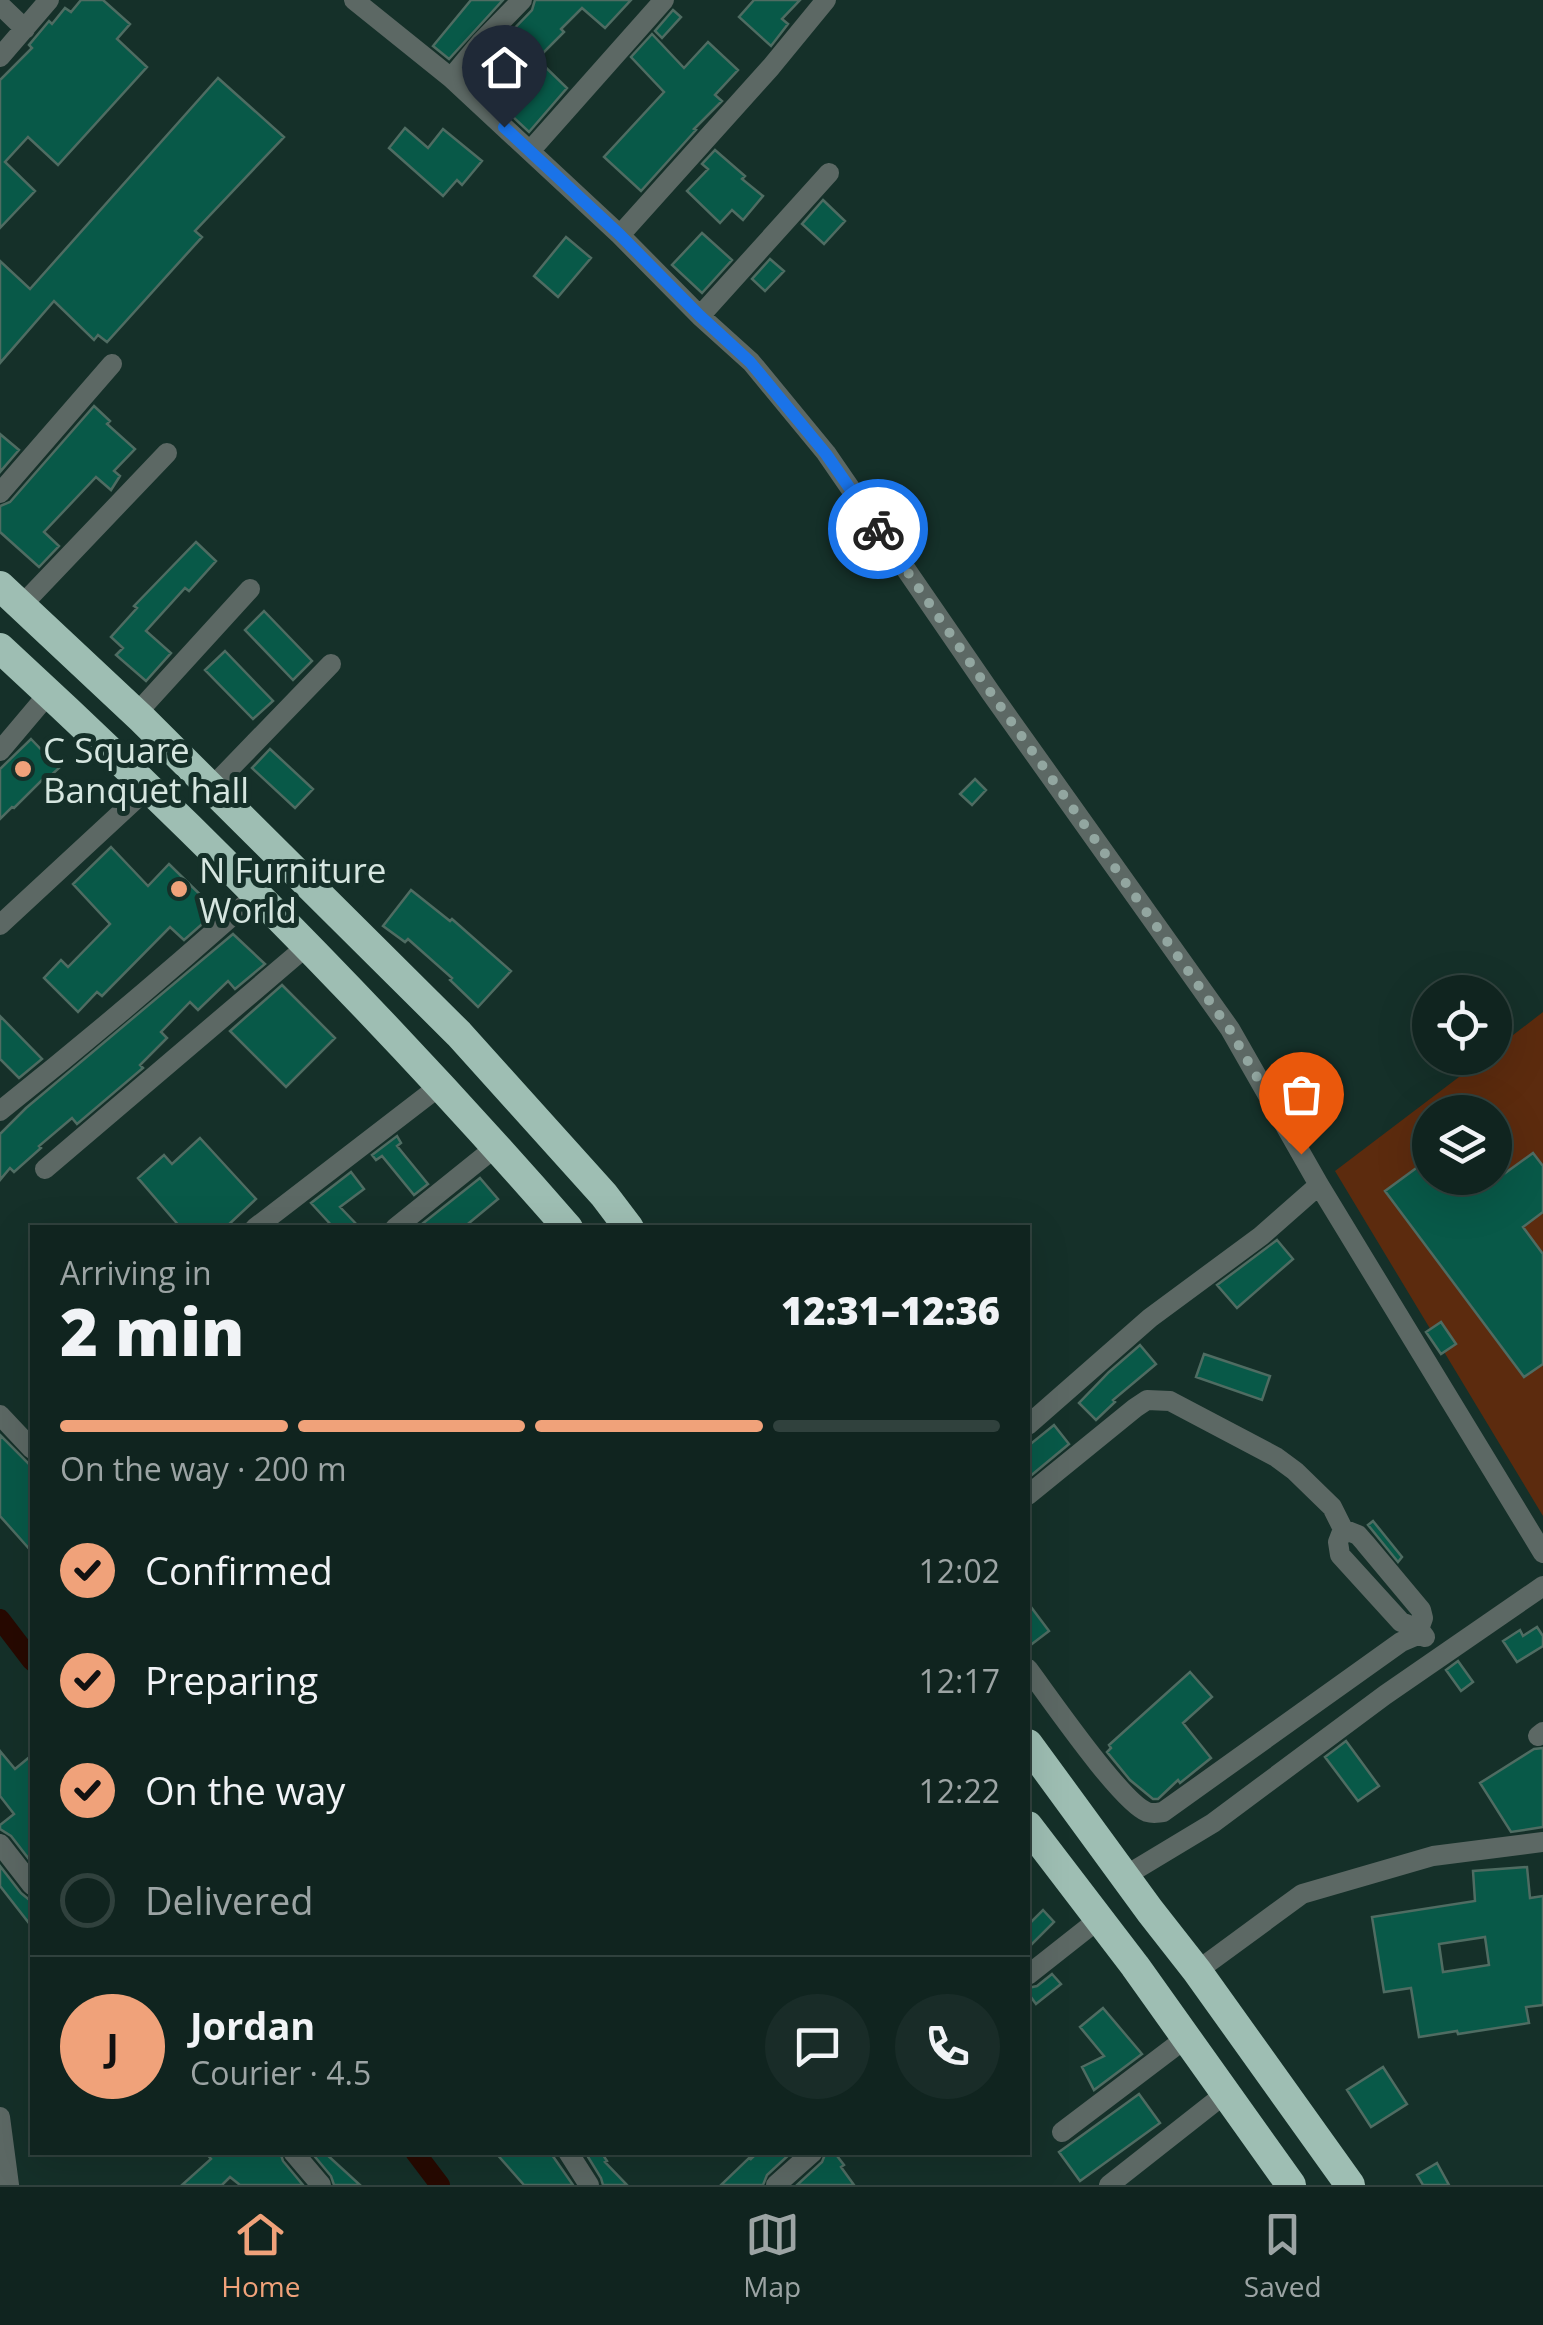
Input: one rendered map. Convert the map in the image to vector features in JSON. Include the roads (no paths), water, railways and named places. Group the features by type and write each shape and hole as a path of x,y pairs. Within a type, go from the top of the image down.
{"highway":[{"path":"11,596 136,714 459,1034 626,1225"},
{"path":"0,648 149,787 308,945 442,1085 565,1225"},
{"path":"1030,1747 1350,2185"},
{"path":"1030,1833 1099,1919 1291,2185"}],"street":[{"path":"0,57 50,0"},
{"path":"354,0 452,78 620,235 750,362 826,454 1230,1030 1318,1185 1543,1553"},
{"path":"452,78 522,0"},
{"path":"530,151 664,0"},
{"path":"620,235 826,0"},
{"path":"0,5 25,29"},
{"path":"700,316 829,173"},
{"path":"0,493 112,364"},
{"path":"11,596 167,453"},
{"path":"136,714 250,588"},
{"path":"211,788 330,664"},
{"path":"0,751 49,693"},
{"path":"0,925 149,787"},
{"path":"0,1111 120,1014 257,894"},
{"path":"45,1169 308,945"},
{"path":"260,1225 442,1085"},
{"path":"399,1225 496,1146"},
{"path":"1030,1423 1150,1318 1261,1236 1318,1185"},
{"path":"1030,1492 1147,1400 1170,1401 1296,1471 1332,1507 1343,1529 1338,1542 1340,1555 1401,1622 1420,1631 1441,1656"},
{"path":"0,1416 30,1448"},
{"path":"1124,1876 1213,1823 1386,1695 1543,1586"},
{"path":"1030,1673 1123,1793 1145,1811 1154,1813 1162,1812 1420,1631"},
{"path":"1197,1971 1302,1894 1433,1856 1543,1842"},
{"path":"0,1844 30,1882"},
{"path":"1030,1973 1099,1919"},
{"path":"1062,2132 1186,2038"},
{"path":"1110,2185 1226,2094"},
{"path":"0,2118 9,2185"},
{"path":"296,2155 321,2185"},
{"path":"570,2155 589,2185"},
{"path":"776,2185 810,2155"}],"waterway":[{"path":"0,1619 30,1658"},
{"path":"417,2155 440,2185"}],"place":[{"name":"C Square Banquet hall","path":"23,769"},
{"name":"N Furniture World","path":"179,889"}]}
